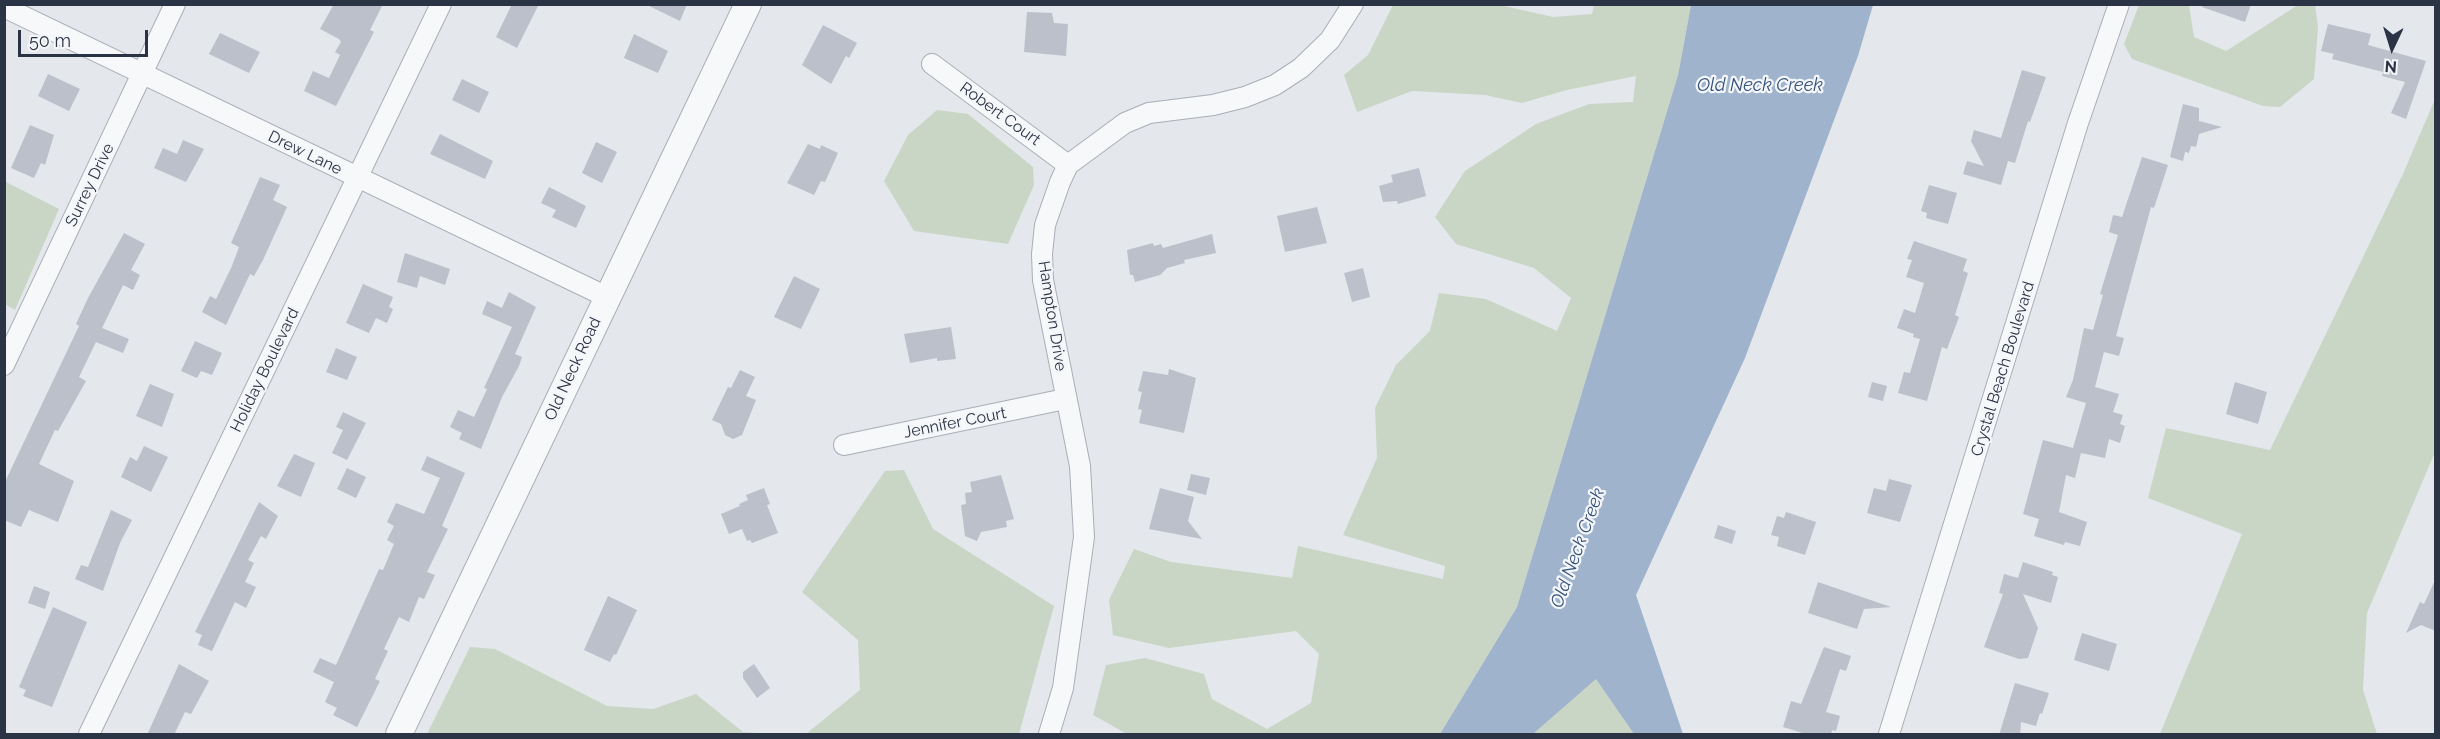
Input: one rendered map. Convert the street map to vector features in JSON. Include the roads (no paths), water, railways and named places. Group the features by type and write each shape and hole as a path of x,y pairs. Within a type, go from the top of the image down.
{"street":[{"name":"Surrey Drive","path":"4,365 144,74 175,4"},
{"name":"Holiday Boulevard","path":"89,735 441,4"},
{"name":"Old Neck Road","path":"399,735 748,4"},
{"path":"1068,165 1118,128 1149,113 1213,105 1245,97 1275,85 1301,68 1330,40 1353,4"},
{"name":"Crystal Beach Boulevard","path":"1889,735 2076,129 2118,4"},
{"name":"Drew Lane","path":"4,7 607,297"},
{"name":"Robert Court","path":"932,64 1068,165"},
{"name":"Hampton Drive","path":"1049,735 1063,688 1084,537 1080,466 1043,280 1041,254 1045,225 1068,165"},
{"name":"Jennifer Court","path":"844,445 1065,399"}],"water":[{"name":"Old Neck Creek","path":"1691,5 1873,5 1858,56 1745,358 1636,595 1683,734 1634,734 1596,679 1533,734 1440,734 1517,607 1678,75"}]}
